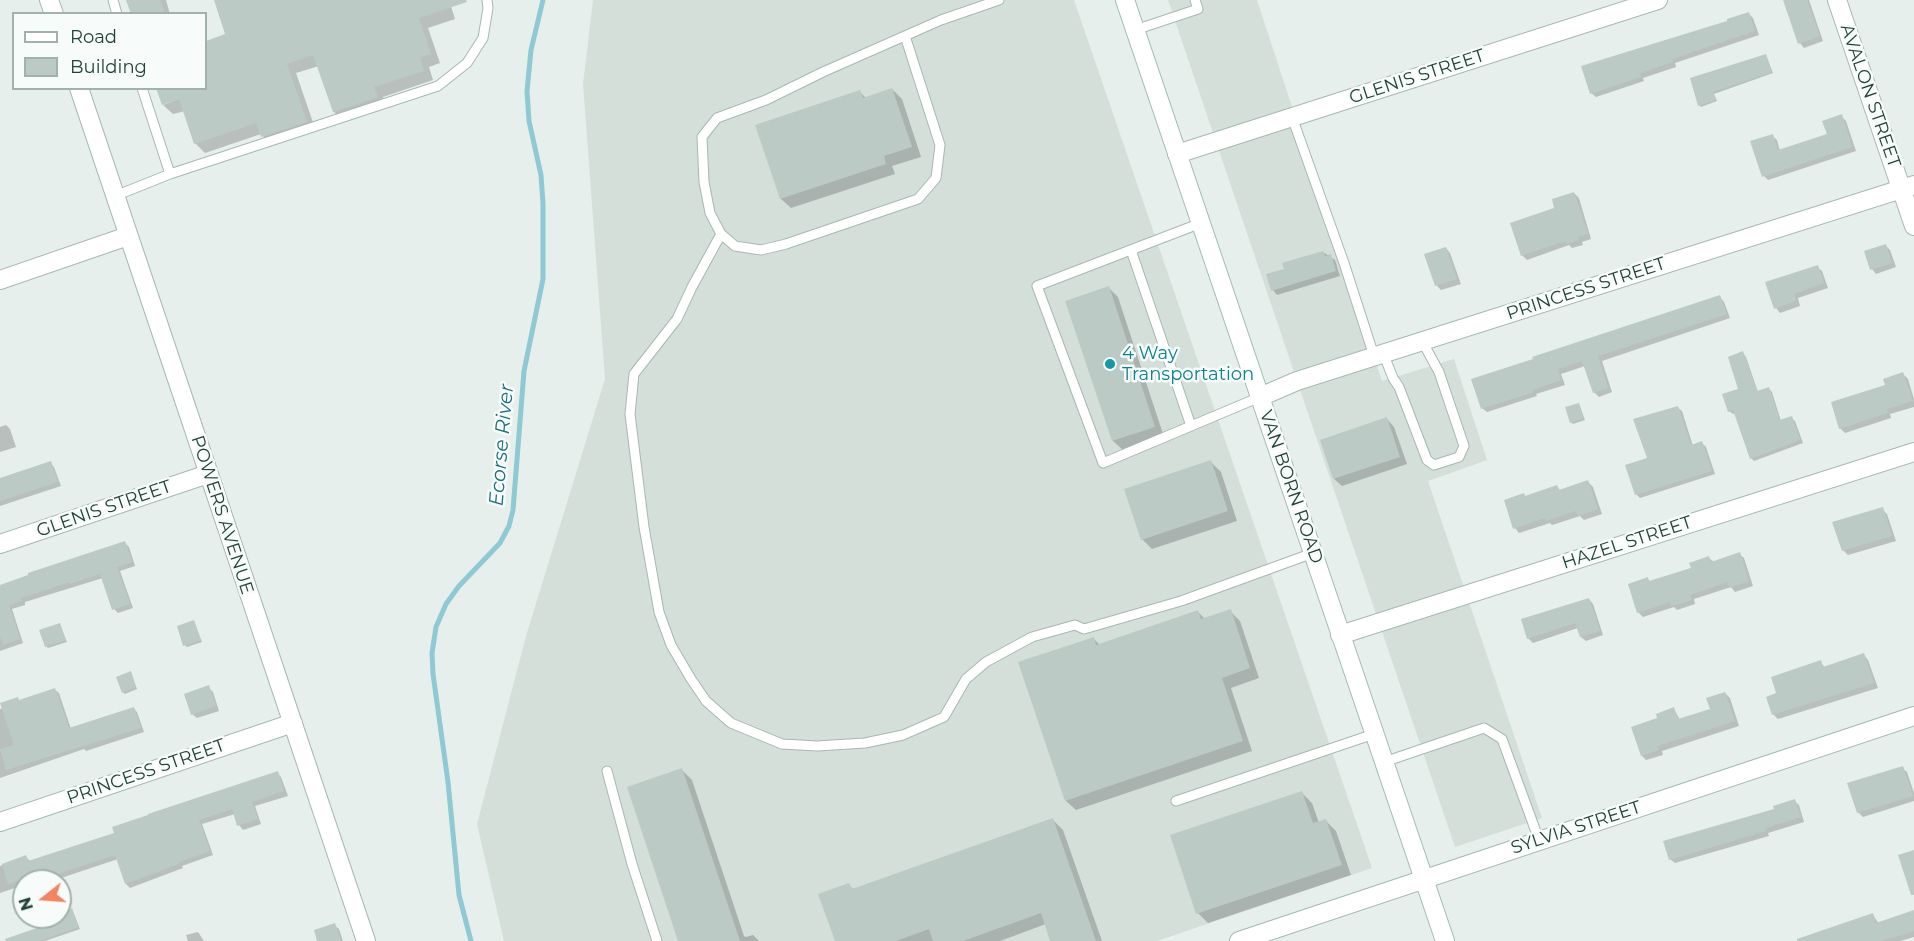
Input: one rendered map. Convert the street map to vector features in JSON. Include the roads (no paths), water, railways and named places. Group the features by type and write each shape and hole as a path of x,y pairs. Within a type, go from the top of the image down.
{"street":[{"name":"VAN BORN ROAD","path":"1125,0 1445,941"},
{"name":"GLENIS STREET","path":"1177,154 1658,0"},
{"name":"AVALON STREET","path":"1837,0 1908,187 1914,226"},
{"name":"POWERS AVENUE","path":"80,90 366,941"},
{"name":"PRINCESS STREET","path":"1260,397 1297,381 1908,187"},
{"path":"0,280 128,236"},
{"name":"HAZEL STREET","path":"1340,634 1914,452"},
{"name":"GLENIS STREET","path":"0,544 208,474"},
{"name":"SYLVIA STREET","path":"1239,941 1914,716"},
{"name":"PRINCESS STREET","path":"0,822 293,723"}],"lane":[{"path":"115,196 170,174 438,87 467,63 483,38 488,8 487,0"},
{"path":"905,36 940,145 936,178 918,199 786,244 761,250 735,246 721,234 710,213 704,182 702,137 717,118 766,100 823,72 941,20 999,0"},
{"path":"1135,30 1198,9 1195,0"},
{"path":"143,90 170,174"},
{"path":"1292,117 1378,355 1399,387 1427,460 1434,465 1460,457 1464,446 1439,372 1422,341"},
{"path":"1201,224 1036,286 1103,463 1260,397"},
{"path":"721,234 692,286 677,319 634,374 630,414 644,527 659,612 671,645 691,679 706,701 731,723 782,744 817,746 864,743 903,735 944,717 966,679 986,662 1032,637 1075,625 1084,629 1181,601 1313,553"},
{"path":"1131,250 1191,426"},
{"path":"1384,762 1484,729 1502,739 1539,840"},
{"path":"1176,801 1374,734"},
{"path":"607,771 632,864 657,941"}],"waterway":[{"name":"Ecorse River","path":"471,941 459,895 432,653 436,627 446,604 459,586 500,543 509,526 513,510 524,371 543,279 541,175 529,121 527,91 531,50 543,0"}],"place":[{"name":"4 Way Transportation","path":"1110,364"}]}
